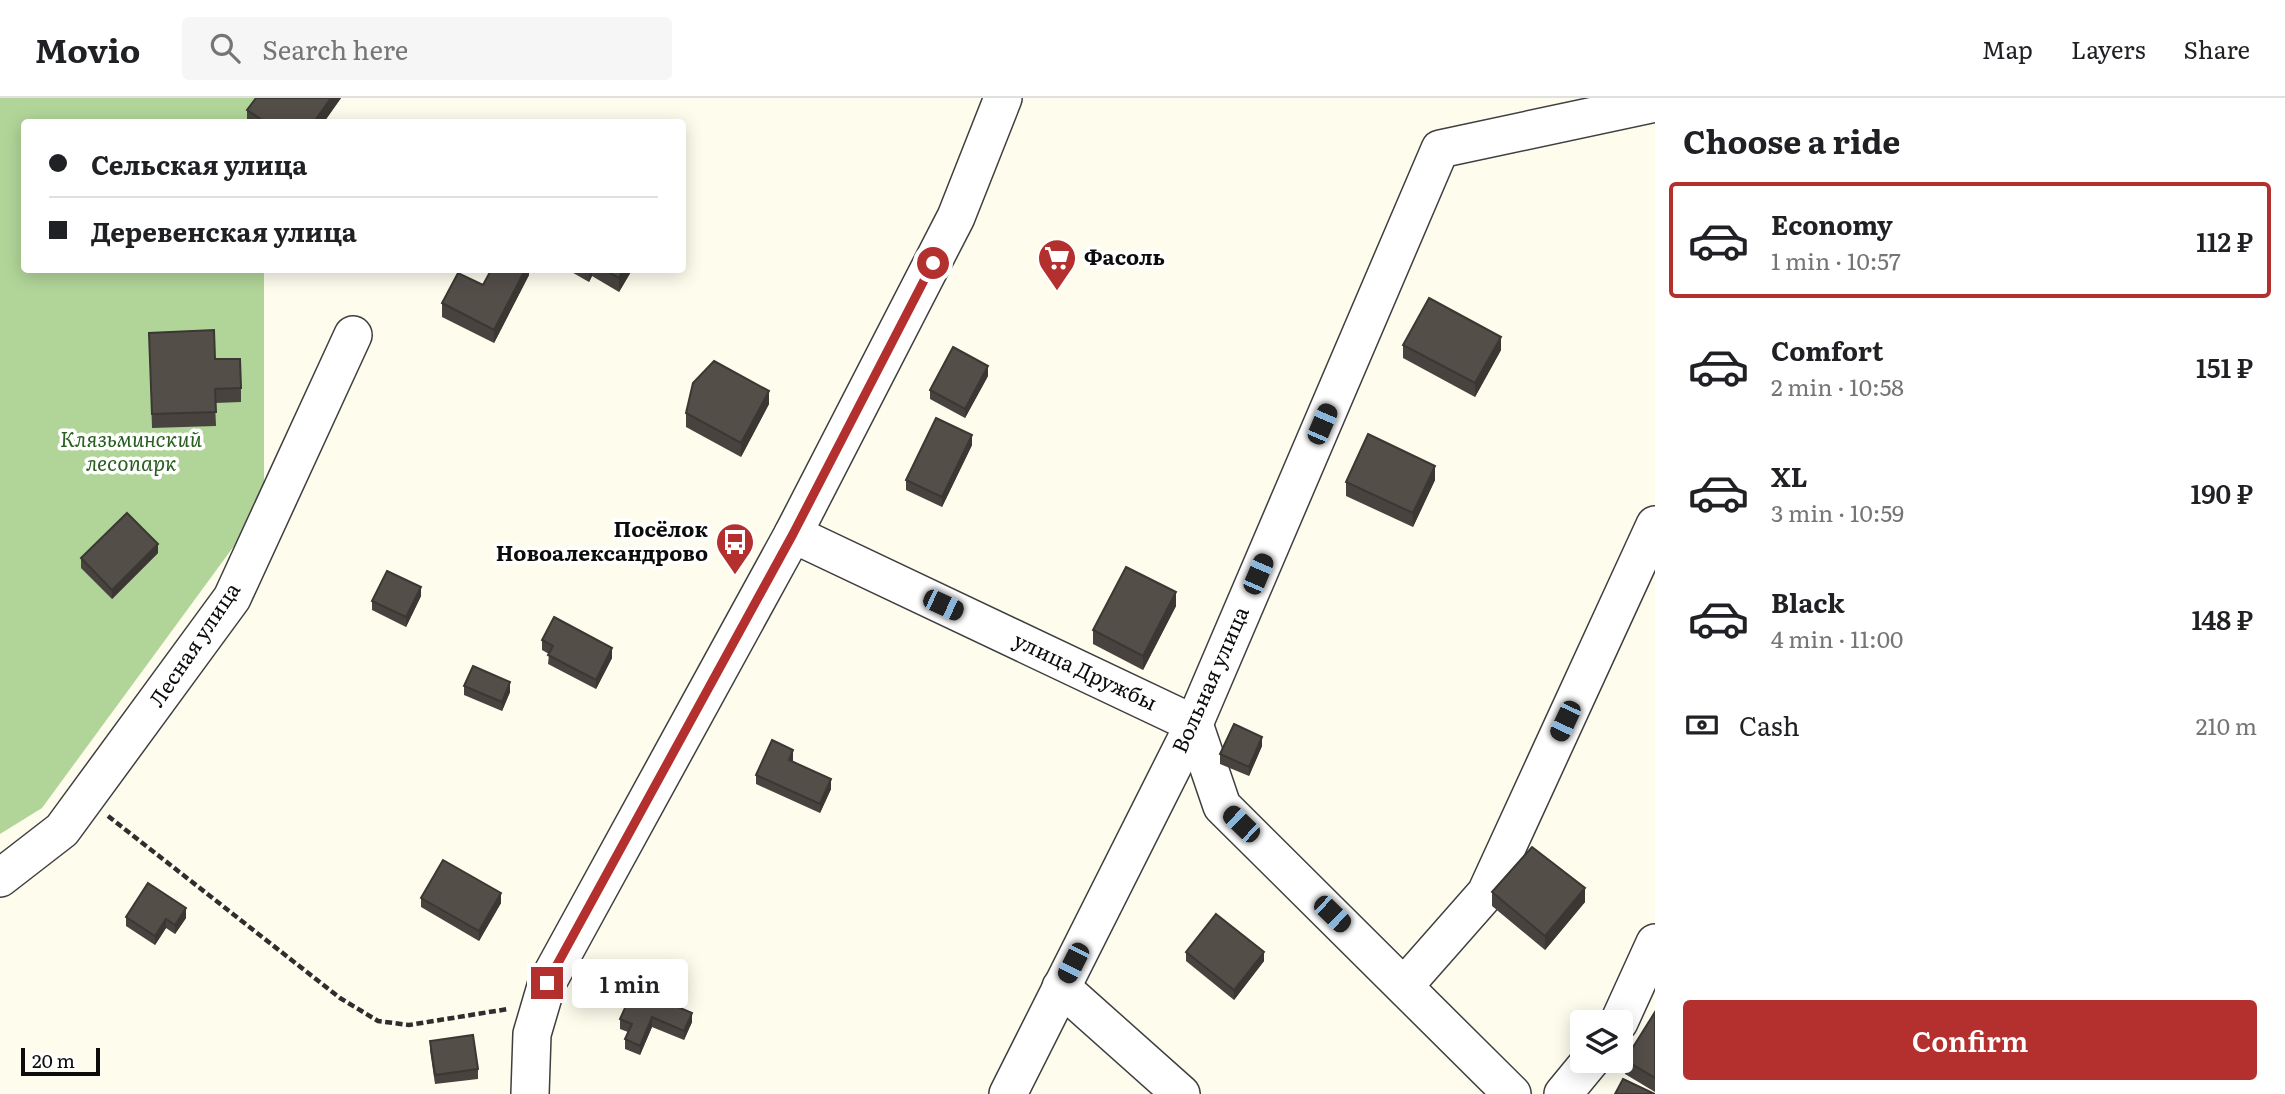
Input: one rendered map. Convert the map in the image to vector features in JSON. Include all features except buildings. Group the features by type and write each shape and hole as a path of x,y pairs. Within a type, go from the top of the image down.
{"street":[{"path":"530,1094 532,1034 547,983 793,534 956,217 1003,98"},
{"name":"Вольная улица","path":"1008,1094 1194,724 1440,149 1655,103"},
{"name":"Лесная улица","path":"0,878 62,830 232,598 353,335"},
{"path":"1405,985 1486,893 1655,525"},
{"name":"улица Дружбы","path":"793,534 1194,724"},
{"path":"1194,724 1222,806 1512,1094"},
{"path":"1624,1010 1655,943"},
{"path":"1061,987 1181,1094"},
{"path":"1563,1094 1580,1073"}],"path":[{"path":"85,799 340,998 378,1021 409,1025 506,1010 547,983"}],"green space":[{"name":"Клязьминский лесопарк","path":"0,98 264,98 264,119 21,119 21,273 264,273 264,505 42,808 0,834"}],"place":[{"name":"Фасоль","path":"1057,292"},
{"name":"Посёлок Новоалександрово","path":"735,576"}],"route":[{"path":"547,983 793,534 933,263"}]}
